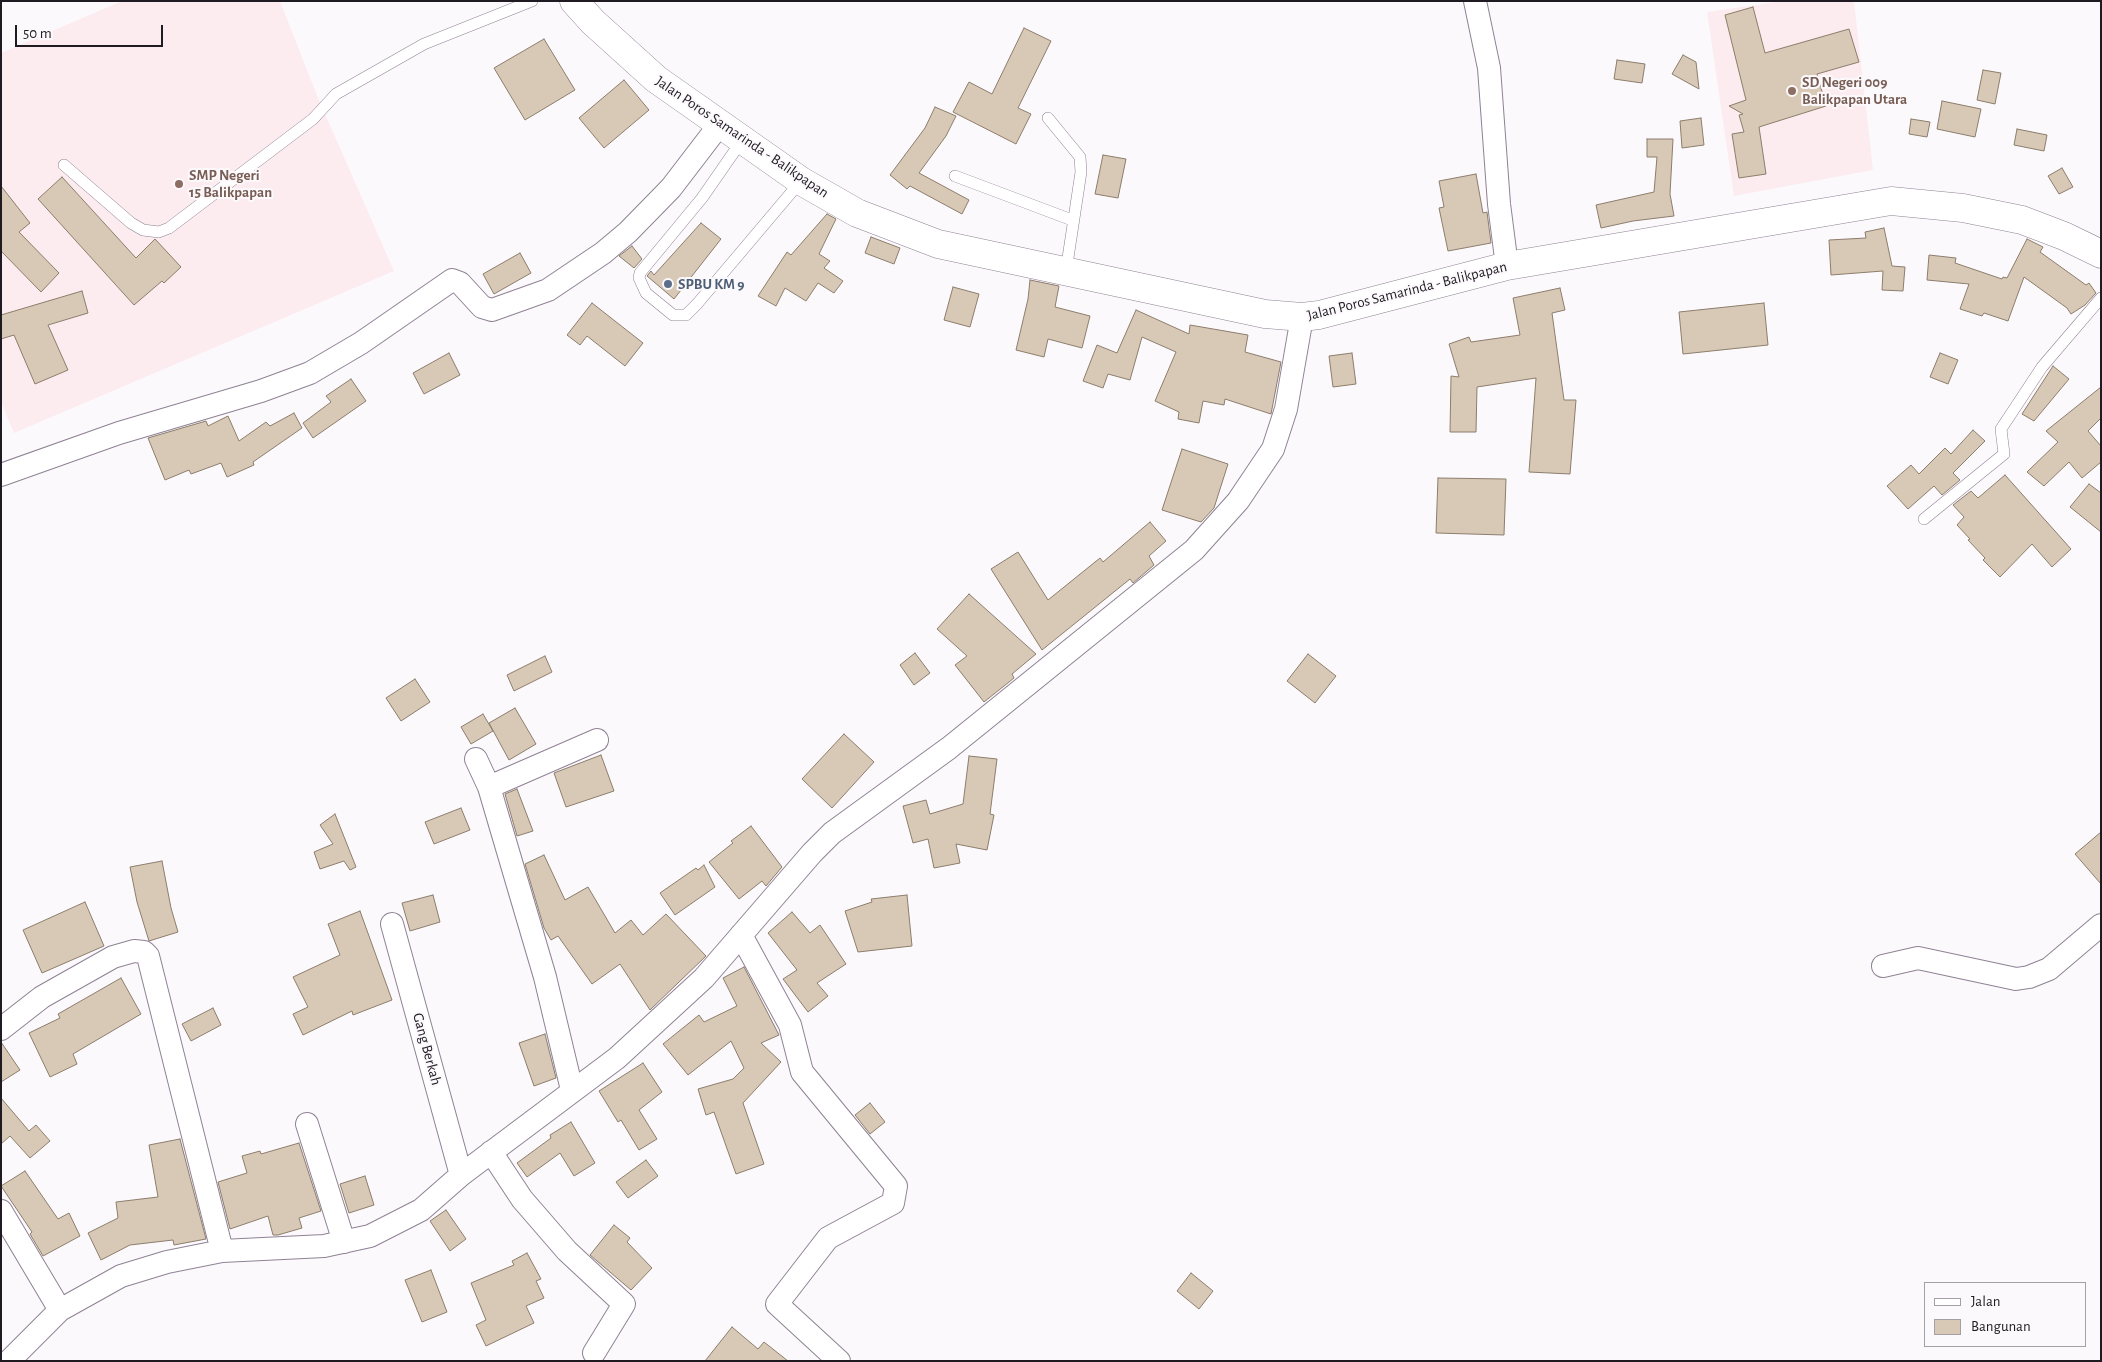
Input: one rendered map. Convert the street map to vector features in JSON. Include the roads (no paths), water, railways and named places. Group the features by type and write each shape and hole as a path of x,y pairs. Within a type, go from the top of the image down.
{"highway":[{"name":"Jalan Poros Samarinda - Balikpapan","path":"574,1 592,22 656,80 743,138 802,181 857,213 938,244 1265,314 1302,317 1394,296 1507,266 1891,201 1963,208 2022,220 2099,248"}],"street":[{"path":"1475,1 1489,68 1499,204 1507,266"},
{"path":"1,475 119,433 261,391 310,373 361,343 452,280 460,283 482,307 492,310 548,290 604,253 628,232 671,188 720,124"},
{"path":"11,1360 60,1310 121,1276 167,1262 222,1251 324,1246 370,1236 421,1210 491,1152 617,1058 690,992 812,853 832,833 972,730 1200,543 1238,501 1273,448 1286,409 1302,317"},
{"path":"489,787 597,740"},
{"path":"476,759 489,787 545,977 572,1090"},
{"name":"Gang Berkah","path":"392,924 462,1175"},
{"path":"1883,966 1918,958 2016,980 2049,969 2101,925"},
{"path":"742,935 790,1025 802,1072 896,1186 893,1203 863,1221 828,1238 777,1304 840,1361"},
{"path":"1,1029 42,997 113,957 134,951 144,952 148,956 222,1251"},
{"path":"307,1124 344,1242"},
{"path":"491,1152 522,1199 567,1251 624,1304 594,1353"},
{"path":"1,1211 60,1310"}],"lane":[{"path":"64,165 131,223 143,230 159,232 169,228 313,119 336,94 424,44 532,1"},
{"path":"1048,118 1080,157 1081,172 1072,220 1066,271"},
{"path":"743,138 702,198 640,273 639,278 646,293 673,315 686,315 697,304 802,181"},
{"path":"955,176 1072,220"},
{"path":"1924,519 2004,454 2001,429 2042,366 2101,298"}],"place":[{"name":"SD Negeri 009 Balikpapan Utara","path":"1792,91"},
{"name":"SMP Negeri 15 Balikpapan","path":"179,184"},
{"name":"SPBU KM 9","path":"668,284"}]}
